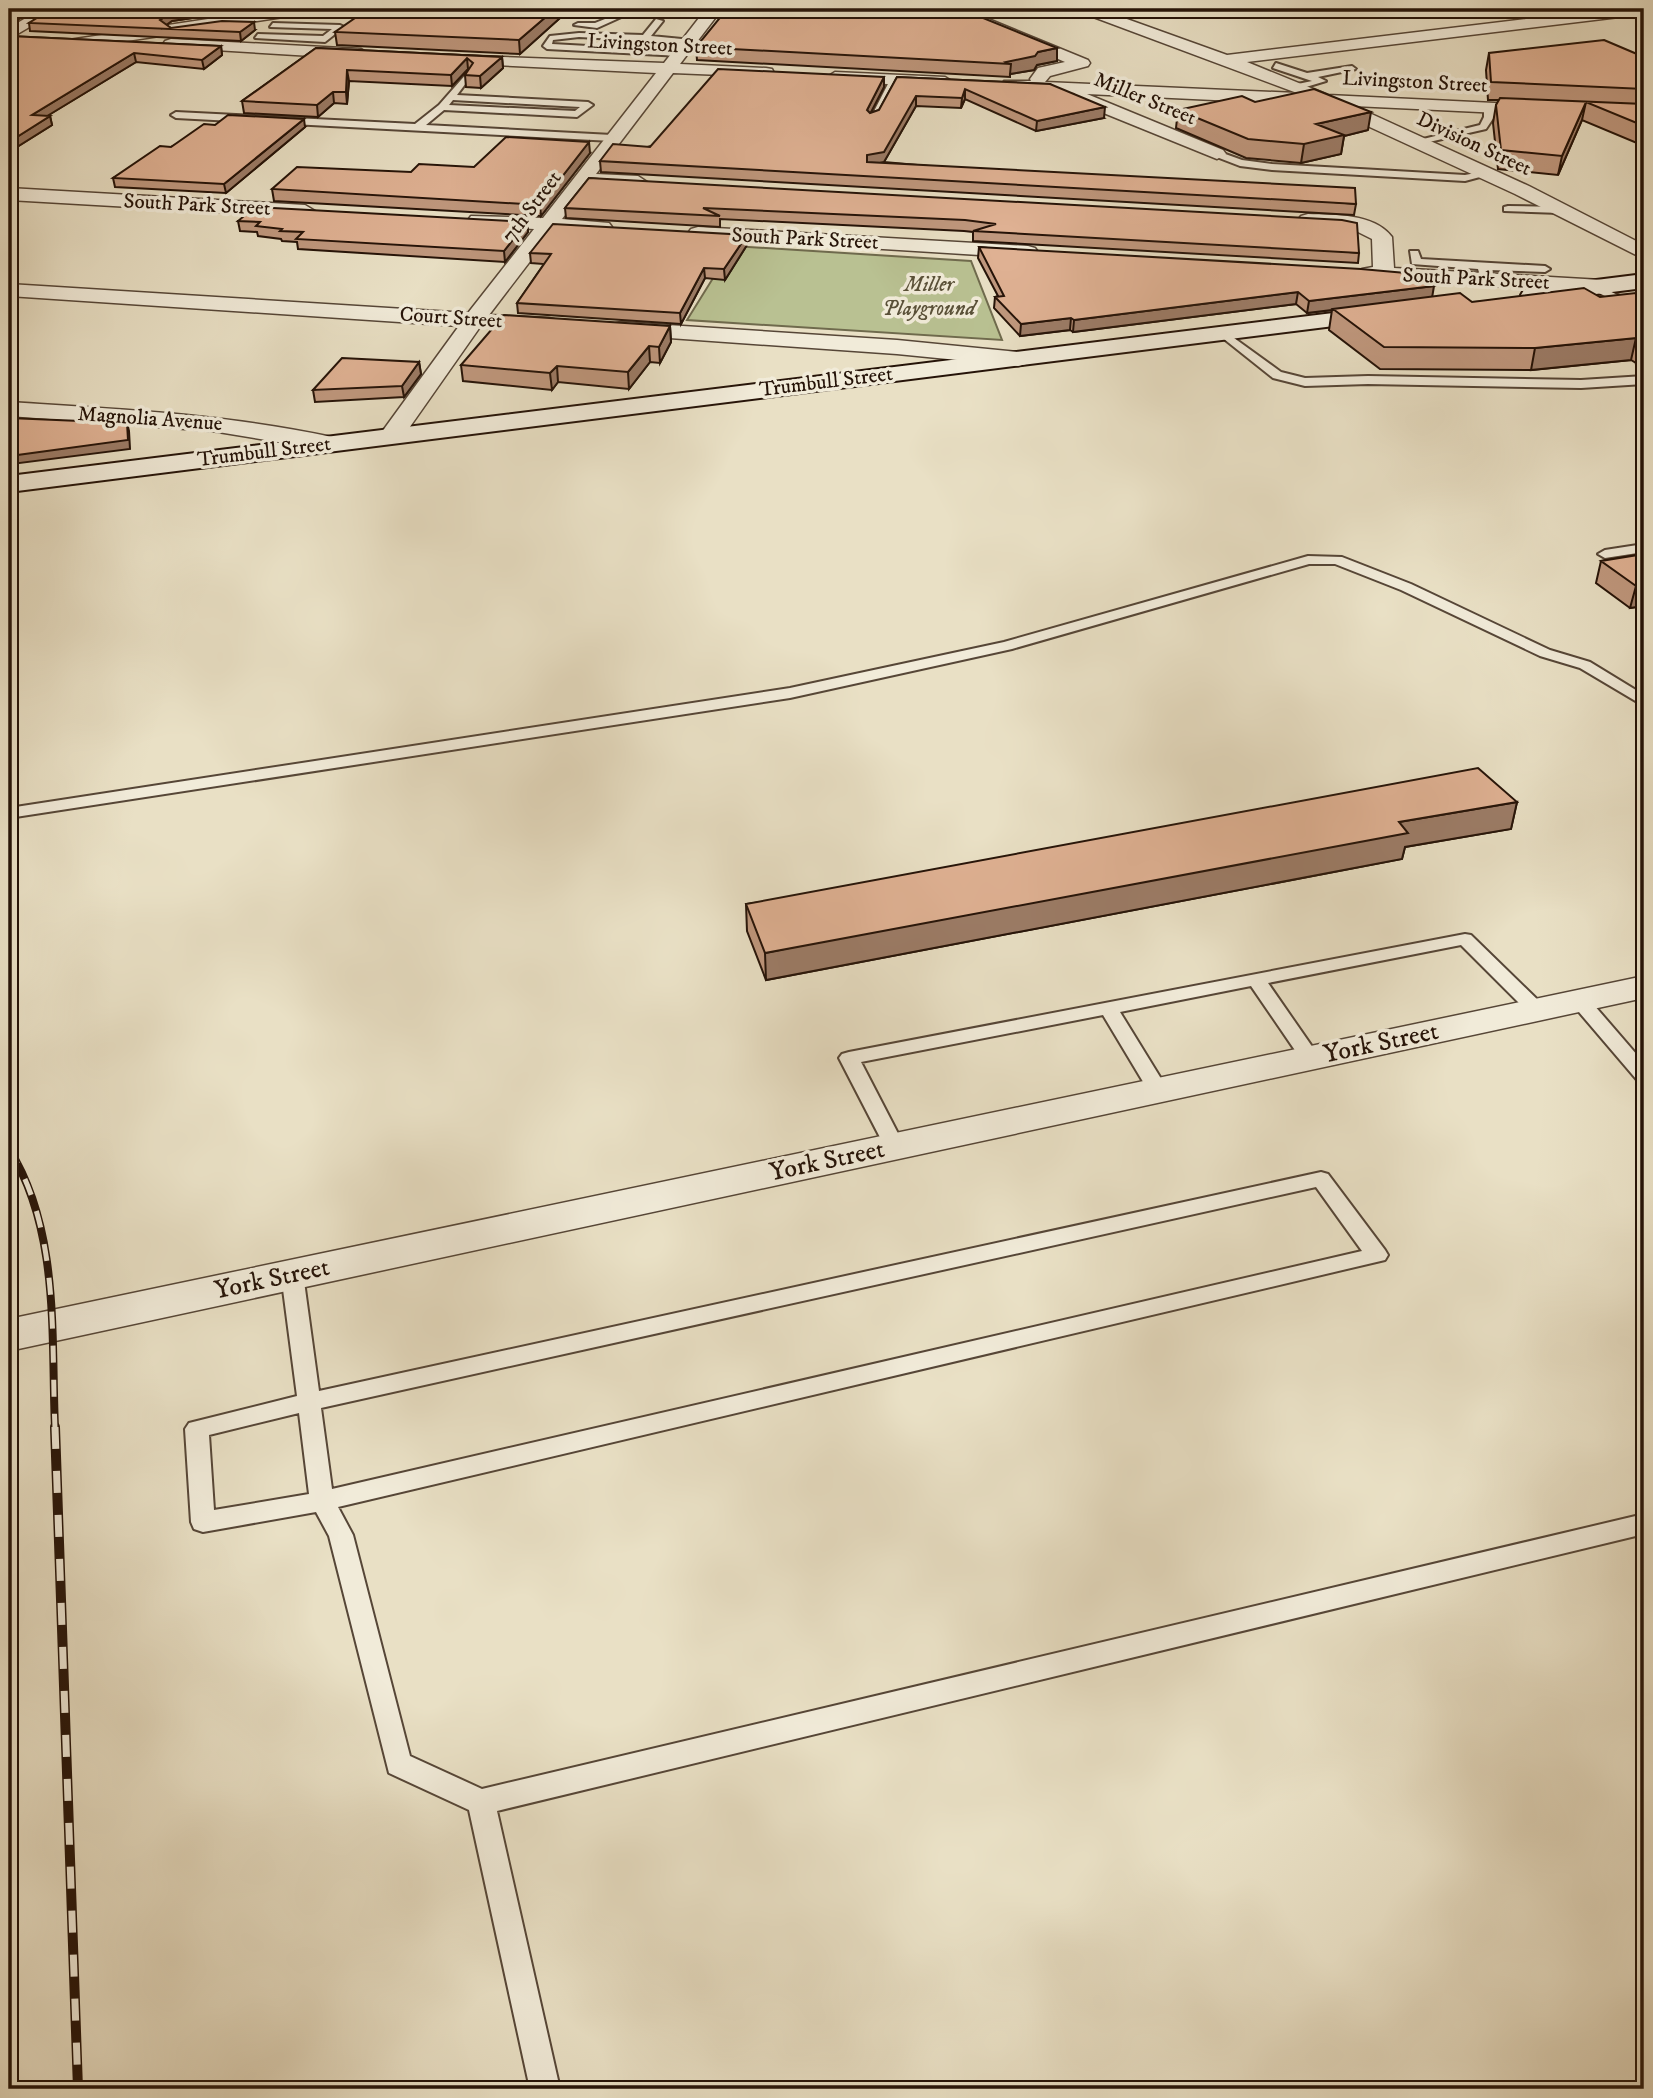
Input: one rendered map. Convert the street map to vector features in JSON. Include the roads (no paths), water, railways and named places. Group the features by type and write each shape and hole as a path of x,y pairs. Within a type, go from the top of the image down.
{"street":[{"path":"9,36 52,9"},
{"path":"634,9 778,9"},
{"name":"Miller Street","path":"951,9 1082,63 1044,72 1035,86"},
{"name":"Division Street","path":"1084,9 1223,60 1301,82 1324,100 1486,174 1644,253"},
{"path":"1223,60 1644,9"},
{"name":"7th Street","path":"391,436 474,320 713,10"},
{"path":"9,54 269,20 303,12"},
{"path":"9,36 375,54"},
{"name":"Livingston Street","path":"441,57 486,60 678,54 788,74"},
{"path":"815,76 958,83"},
{"name":"Livingston Street","path":"997,85 1644,116"},
{"name":"Miller Street","path":"1056,88 1217,154"},
{"path":"582,179 657,183"},
{"name":"South Park Street","path":"9,194 327,212"},
{"path":"452,219 619,228"},
{"path":"1287,219 1341,222 1374,230 1382,237 1384,274"},
{"name":"South Park Street","path":"674,232 1050,254"},
{"name":"South Park Street","path":"1356,272 1484,272 1598,287"},
{"path":"1470,303 1644,281"},
{"name":"Court Street","path":"9,290 563,326"},
{"name":"Trumbull Street","path":"9,484 1402,311"},
{"path":"605,328 897,347 1018,359"},
{"name":"Magnolia Avenue","path":"9,409 226,425 281,431 332,444"},
{"name":"York Street","path":"9,1335 1644,987"}],"lane":[{"path":"560,37 570,24 597,26 602,20 623,17 634,9"},
{"path":"327,16 339,17"},
{"path":"242,48 258,36 269,20 340,26 325,39 258,36"},
{"path":"645,38 659,21"},
{"path":"579,35 645,38 678,54 555,49 547,46 550,38 579,35"},
{"path":"417,127 451,97 468,75 464,73 486,60"},
{"path":"1276,66 1301,82 1352,69"},
{"path":"872,119 894,80"},
{"path":"442,107 577,114 587,105 451,97"},
{"path":"1416,142 1482,127 1489,117 1489,108"},
{"path":"176,114 612,138"},
{"path":"1217,154 1240,163 1272,167 1465,178 1486,174"},
{"path":"1508,209 1560,210"},
{"path":"1414,253 1416,262 1484,272 1545,269"},
{"path":"1598,287 1644,311"},
{"path":"1223,333 1277,375 1305,382 1368,380 1581,384 1644,380"},
{"path":"1605,554 1644,548"},
{"path":"9,813 790,693 1007,646 1308,560 1337,561 1406,587 1545,653 1585,665 1644,701"},
{"path":"895,1147 849,1058 1465,939 1537,1010"},
{"path":"1256,979 1310,1059"},
{"path":"1580,1001 1644,1075"},
{"path":"1108,1008 1158,1090"},
{"path":"1321,1179 1377,1255 322,1501 202,1522 197,1429 1321,1179"},
{"path":"292,1274 322,1501 341,1535 400,1764 481,1802 1644,1524"},
{"path":"481,1802 545,2089"}],"railway":[{"path":"9,1149 25,1180 45,1249 50,1284 55,1428"},
{"path":"55,1427 78,2089"}],"park label":[{"name":"Miller Playground","path":"929,297"}]}
